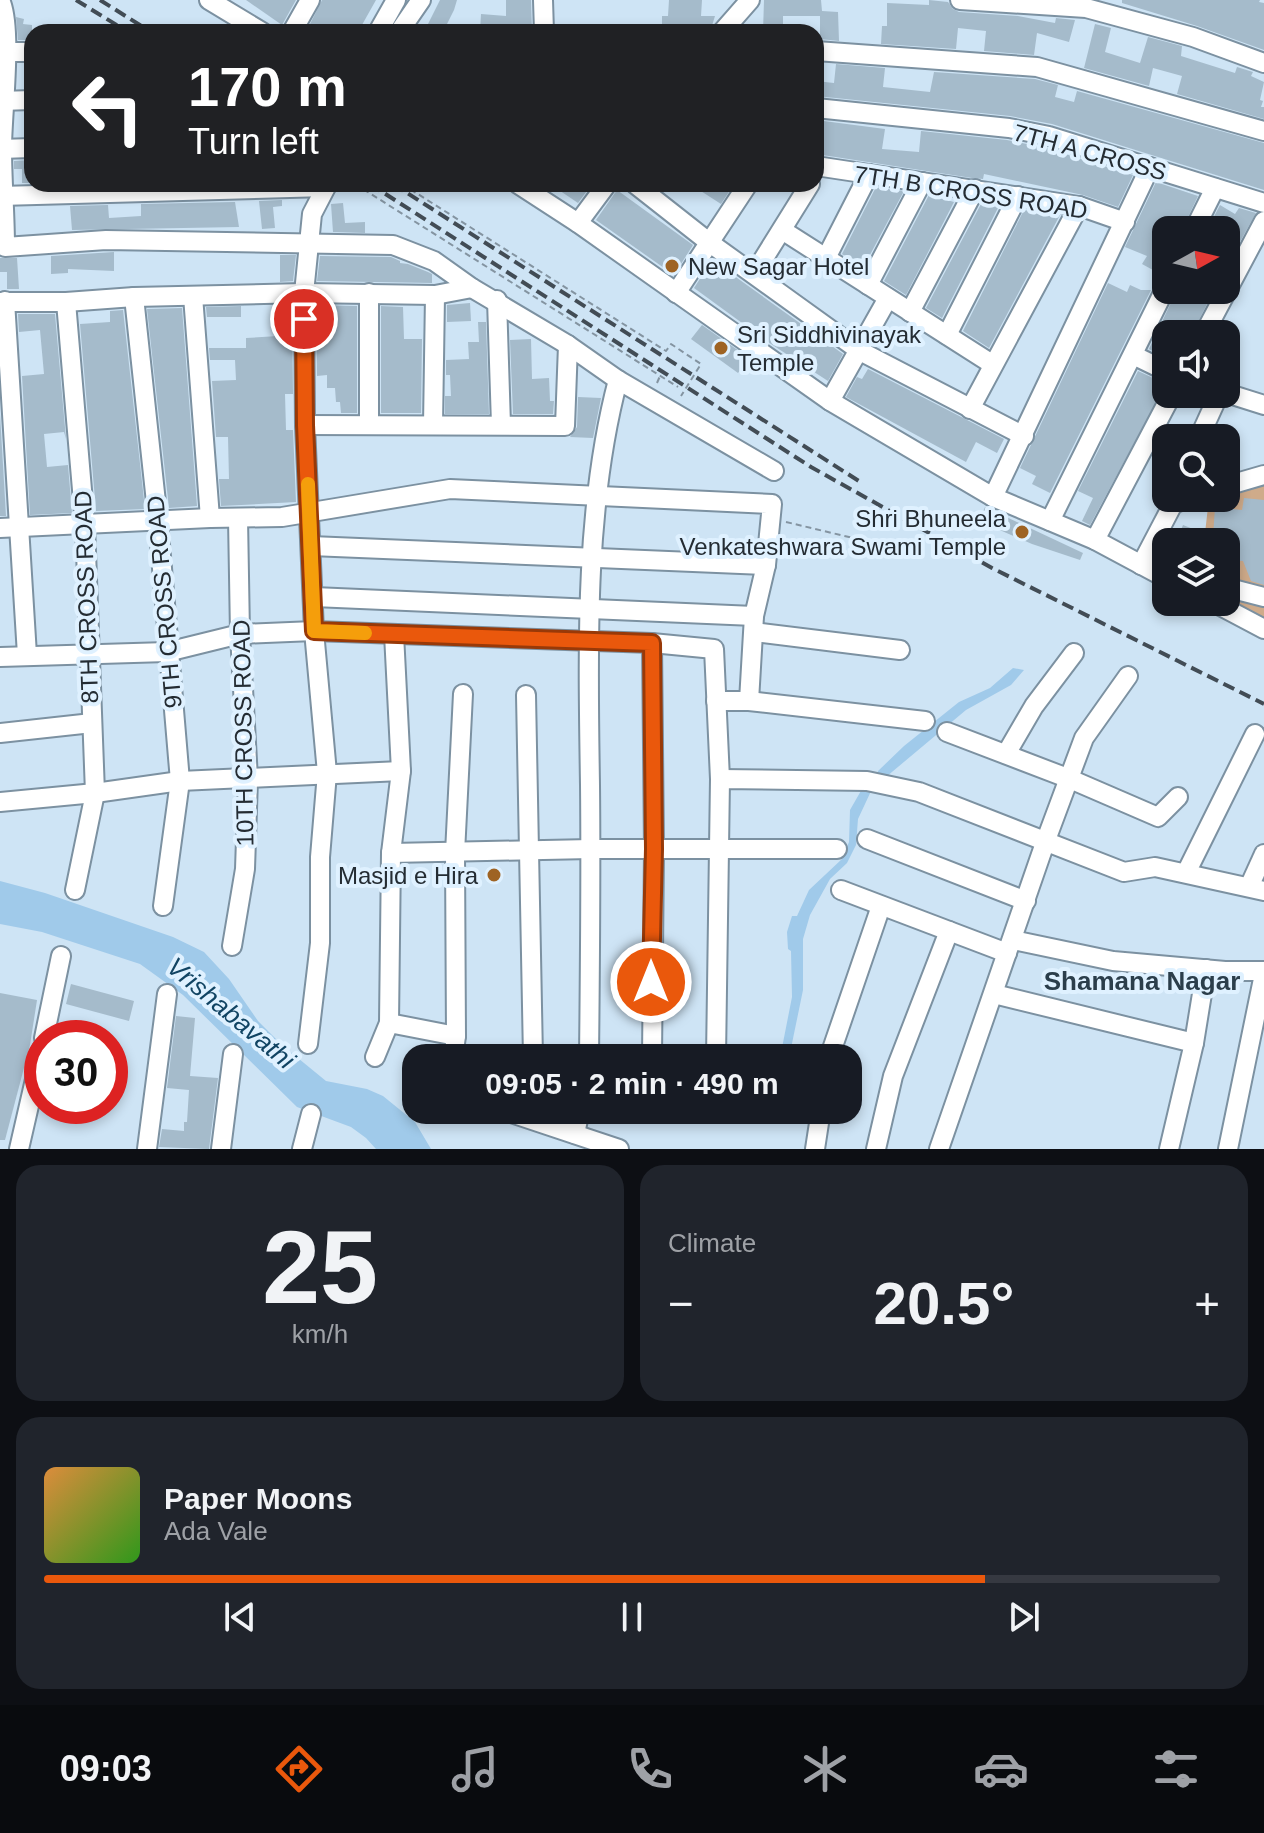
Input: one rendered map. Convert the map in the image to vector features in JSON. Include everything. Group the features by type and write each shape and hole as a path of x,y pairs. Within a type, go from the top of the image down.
{"street":[{"path":"0,0 4,8 2,247 106,240 393,245 434,261 618,380 774,471"},
{"path":"209,0 249,24"},
{"path":"296,24 310,0"},
{"path":"382,24 396,0"},
{"path":"404,24 421,0"},
{"path":"543,0 544,24"},
{"path":"729,24 750,0"},
{"path":"960,0 1086,8 1193,37 1264,63"},
{"path":"3,52 24,52"},
{"path":"824,52 1037,67 1264,131"},
{"path":"2,101 24,100"},
{"name":"7TH A CROSS","path":"824,109 1009,128 1049,136 1264,203"},
{"path":"1,149 24,148"},
{"path":"993,497 1150,167"},
{"name":"7TH B CROSS ROAD","path":"824,170 1079,206 1125,222"},
{"path":"826,258 869,174"},
{"path":"868,285 922,182"},
{"path":"1201,216 1215,188"},
{"path":"910,312 975,189"},
{"path":"2,196 146,192"},
{"path":"308,1044 320,943 320,857 327,773 314,631 305,425 304,293 315,204 323,192"},
{"path":"530,192 830,401 993,497 1095,540 1152,571"},
{"path":"578,223 601,192"},
{"path":"645,192 710,243 860,351 1024,436"},
{"path":"676,293 743,192"},
{"path":"754,274 805,192"},
{"path":"947,335 1018,196"},
{"path":"970,409 1079,206"},
{"path":"1211,320 1264,221"},
{"path":"782,230 992,364"},
{"path":"27,655 9,528 2,302 304,293 435,295 472,288"},
{"path":"369,293 369,425"},
{"path":"433,425 435,295"},
{"path":"193,296 210,518"},
{"name":"9TH CROSS ROAD","path":"134,297 158,521 180,781 163,906"},
{"path":"830,401 888,298"},
{"path":"497,300 501,425"},
{"name":"8TH CROSS ROAD","path":"66,302 85,525 95,793 75,890"},
{"path":"1050,521 1158,304"},
{"path":"305,425 565,426 568,345"},
{"path":"1133,355 1152,364"},
{"path":"589,1044 591,849 588,641 597,496 606,426 618,380"},
{"path":"1240,397 1264,405"},
{"path":"1095,540 1165,408"},
{"path":"1240,482 1264,475"},
{"path":"9,528 282,517 450,489 772,504 766,565 754,624 749,701"},
{"path":"1141,565 1172,512"},
{"name":"10TH CROSS ROAD","path":"232,946 245,869 248,779 240,634 238,518"},
{"path":"311,546 766,565"},
{"path":"1240,591 1264,597"},
{"path":"314,597 591,609 754,624 900,650"},
{"path":"1239,616 1264,629"},
{"path":"0,657 167,652 240,634 314,631 652,643 714,649 720,779 716,1044"},
{"path":"375,1057 389,1023 391,853 401,771 394,634"},
{"path":"652,643 652,1044"},
{"path":"1006,754 1034,706 1074,653"},
{"path":"939,1149 1084,738 1128,676"},
{"path":"455,1044 455,853 463,694"},
{"path":"526,695 533,1044"},
{"path":"716,701 749,701 925,721"},
{"path":"0,733 92,723"},
{"path":"947,732 1158,817 1178,797"},
{"path":"1186,873 1255,734"},
{"path":"0,802 180,781 401,771"},
{"path":"720,779 867,781 919,792 1124,872 1155,867 1256,889 1264,854"},
{"path":"867,839 1026,901"},
{"path":"391,853 837,849"},
{"path":"841,890 949,931 1010,946 1113,961 1264,973 1228,1149"},
{"path":"834,1044 881,906"},
{"path":"876,1149 893,1076 949,931"},
{"path":"48,1020 61,956"},
{"path":"1169,1149 1194,1043 1206,969"},
{"path":"147,1149 167,994"},
{"path":"994,994 1194,1043"},
{"path":"389,1023 456,1036"},
{"path":"221,1149 233,1054"},
{"path":"302,1149 311,1114"},
{"path":"19,1149 25,1124"},
{"path":"538,1124 580,1140 619,1149"},
{"path":"815,1149 819,1124"}],"path":[{"path":"368,192 678,387"},
{"path":"415,192 666,351 671,344 701,364 680,398"},
{"path":"656,383 660,376"},
{"path":"769,519 874,543"}],"shaded area":[{"path":"1264,482 1264,618 1240,605 1240,528 1206,528 1207,512 1240,512 1240,489"}],"water":[{"path":"1013,668 1024,670 1011,685 966,710 886,777 877,776 878,771 904,746 959,702 990,688"},
{"path":"862,789 872,789 858,819 856,845 847,863 830,879 810,915 803,939 803,990 792,1044 783,1044 792,997 791,951 788,949 787,932 792,916 797,916 809,890 842,859 849,842 850,810"},
{"name":"Vrishabavathi","path":"0,881 45,893 173,937 204,952 229,979 258,1021 282,1045 326,1081 367,1089 383,1096 402,1111 402,1124 416,1124 431,1149 376,1149 351,1127 297,1107 183,995 140,964 42,932 0,924"}],"building":[{"path":"246,0 296,0 281,24"},
{"path":"322,0 376,0 362,24 310,24"},
{"path":"440,0 457,0 447,24 428,24"},
{"path":"506,0 531,0 532,24 480,24 481,14 506,16"},
{"path":"669,0 702,0 701,16 715,16 712,24 662,24 662,16 668,16"},
{"path":"764,0 821,0 822,11 838,12 839,41 824,39 824,24 820,24 820,16 783,16 783,24 763,24"},
{"path":"929,0 948,2 959,12 1018,16 1055,23 1056,18 1075,20 1069,42 1037,33 1034,55 984,51 986,31 958,28 956,49 881,44 882,26 887,26 887,3 929,5"},
{"path":"1122,0 1260,0 1264,3 1264,50 1122,3"},
{"path":"16,17 24,19 24,40 18,40"},
{"path":"1095,24 1111,28 1105,52 1140,63 1148,37 1182,46 1181,56 1235,73 1237,67 1253,72 1251,76 1264,82 1260,100 1263,101 1264,119 1177,94 1182,76 1153,68 1149,86 1084,68"},
{"path":"836,64 885,68 883,87 930,92 934,72 1035,79 1058,85 1055,97 1074,102 1077,91 1264,143 1264,190 1052,124 1010,116 824,97 824,82 834,83"},
{"path":"824,121 885,129 882,149 919,152 921,131 1007,140 1046,148 1133,175 1118,207 1083,195 984,174 983,179 824,155"},
{"path":"24,160 24,183 22,169 14,169 14,161"},
{"path":"1156,182 1198,196 1189,216 1152,216 1152,270 1142,264 1147,256 1125,247"},
{"path":"876,187 904,191 863,268 842,254"},
{"path":"562,192 586,192 578,203"},
{"path":"616,192 620,192 693,245 674,275 596,220"},
{"path":"702,192 729,192 721,204"},
{"path":"929,195 954,202 906,295 884,281"},
{"path":"282,200 282,206 273,207 275,228 262,229 259,201"},
{"path":"235,202 239,227 72,230 70,206 108,205 109,218 141,216 141,204"},
{"path":"343,203 345,223 365,222 365,233 333,232 331,204"},
{"path":"981,204 999,206 942,318 926,308"},
{"path":"1220,205 1235,214 1239,208 1256,213 1240,242 1240,216 1214,216"},
{"path":"1024,210 1060,215 989,348 963,331"},
{"path":"114,252 114,271 68,269 68,273 51,274 51,256"},
{"path":"280,255 296,255 293,281 280,282"},
{"path":"320,256 391,257 432,274 432,283 317,281"},
{"path":"0,258 17,258 19,289 7,289 7,272 0,272"},
{"path":"712,260 843,354 828,381 694,288"},
{"path":"1108,283 1127,292 1130,285 1151,290 1050,493 1032,484 1036,476 1020,468"},
{"path":"470,303 471,321 447,322 447,305"},
{"path":"1170,304 1207,304 1199,320 1163,320"},
{"path":"292,305 293,394 285,394 286,430 293,430 296,502 221,506 219,479 229,479 228,437 216,437 212,381 236,380 235,360 210,360 209,348 246,348 246,338 278,336 277,306"},
{"path":"316,305 357,306 357,413 341,413 335,388 327,388 327,375 317,376"},
{"path":"241,306 241,317 207,317 206,307"},
{"path":"381,306 403,307 404,339 422,339 421,413 381,413"},
{"path":"182,308 197,506 169,508 147,309"},
{"path":"123,310 145,509 96,511 80,324 110,322 110,311"},
{"path":"18,314 55,314 66,439 64,432 44,434 47,467 68,465 72,513 30,515 22,376 44,374 40,330 19,332"},
{"path":"478,322 486,322 489,414 445,414 445,396 451,396 446,360 469,359 468,342 479,342"},
{"name":"Sri Siddhivinayak Temple","path":"702,325 749,358 738,373 691,339"},
{"path":"531,339 532,379 549,378 550,401 554,401 553,414 513,414 510,340"},
{"path":"868,369 1004,439 997,453 976,442 966,462 846,397 857,377 862,379"},
{"path":"1138,371 1152,378 1153,408 1090,525 1082,521 1093,498 1078,491"},
{"path":"578,397 601,398 593,438 570,437 577,427"},
{"path":"0,414 6,516 0,516"},
{"path":"1244,498 1264,500 1264,585 1251,581 1243,561 1240,561 1240,528 1214,528 1215,512 1242,510"},
{"name":"Shri Bhuneela Venkateshwara Swami Temple","path":"985,507 1083,553 1080,560 979,521"},
{"path":"71,984 134,1001 129,1021 66,1004"},
{"path":"0,993 37,1000 34,1020 24,1020 24,1068 5,1140 0,1140"},
{"path":"176,1016 195,1018 190,1076 218,1078 209,1149 159,1147 162,1129 184,1131 184,1122 187,1122 189,1090 167,1088"}],"railway":[{"path":"76,0 115,24"},
{"path":"100,0 138,24"},
{"path":"382,192 811,467 992,568 1264,704"},
{"path":"406,192 862,483"}],"slow traffic":[{"path":"308,484 314,631 365,633"}],"place":[{"name":"New Sagar Hotel","path":"672,266"},
{"name":"Sri Siddhivinayak Temple","path":"721,348"},
{"name":"Shri Bhuneela Venkateshwara Swami Temple","path":"1022,532"},
{"name":"Masjid e Hira","path":"494,875"}],"district":[{"name":"Shamana Nagar","path":"1142,981"}],"route":[{"path":"304,319 314,631 652,643 654,849 651,982"}]}
